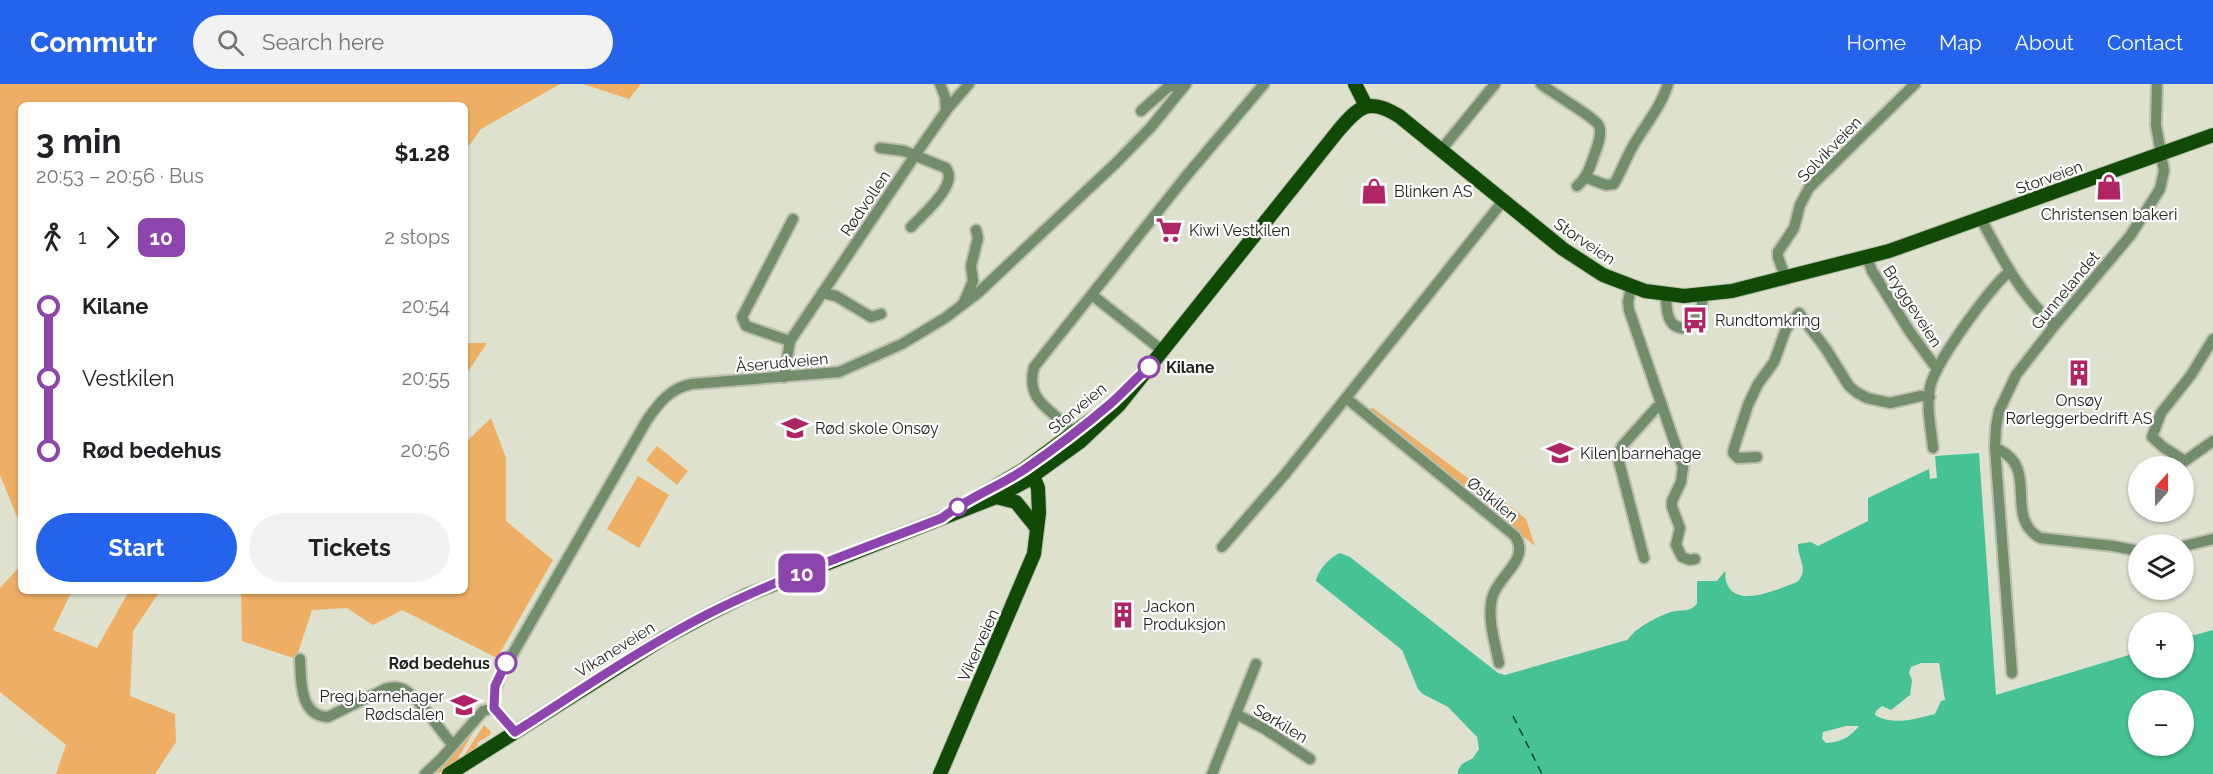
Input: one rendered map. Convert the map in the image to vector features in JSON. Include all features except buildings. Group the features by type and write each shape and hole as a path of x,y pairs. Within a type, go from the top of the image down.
{"main road":[{"path":"1355,84 1366,106"},
{"name":"Storveien","path":"1027,476 1112,403 1149,367 1359,108 1378,106 1391,111 1585,265 1631,287 1666,294 1703,295 1786,279 1867,258 2213,135"},
{"name":"Vikaneveien","path":"449,774 664,638 707,615 747,595 996,498 1027,476"},
{"name":"Vikaneveien","path":"942,518 952,510 1027,476"},
{"name":"Vikerveien","path":"940,774 1031,562 1036,545 1036,527 1027,476"},
{"path":"996,498 1016,502 1036,527"}],"street":[{"path":"940,84 945,98 946,111"},
{"name":"Rødvollen","path":"784,377 790,341 916,154 946,111 969,84"},
{"path":"1141,111 1168,87 1184,84"},
{"name":"Åserudveien","path":"494,708 495,686 506,663 647,420 667,395 681,386 827,374 851,368 902,344 945,318 994,278 1116,164 1151,128 1184,84"},
{"path":"1071,430 1033,393 1032,375 1039,359 1187,175 1264,84"},
{"path":"1441,150 1495,84"},
{"path":"1541,84 1595,120 1600,127 1600,139 1587,178 1577,186"},
{"path":"1587,178 1606,185 1614,184 1633,146 1649,123 1668,84"},
{"name":"Solvikveien","path":"1786,279 1778,252 1794,228 1800,205 1809,188 1915,84"},
{"name":"Gunnelandet","path":"2012,673 1995,448 1997,419 2007,390 2016,375 2055,324 2130,236 2160,189 2164,171 2156,125 2157,84"},
{"path":"880,148 916,154 946,168 951,176 946,190 911,227"},
{"path":"1222,547 1251,516 1503,201"},
{"path":"790,341 746,326 742,317 793,219"},
{"path":"1982,219 2010,271 2042,314 2055,324"},
{"path":"962,305 972,284 971,266 978,238 976,230"},
{"name":"Bryggeveien","path":"1867,258 1872,271 1910,332 1937,369"},
{"path":"1933,448 1930,387 1937,369 1979,306 2010,271"},
{"path":"1631,287 1629,310 1683,468 1681,482 1672,501 1680,528 1676,545 1682,557 1695,559"},
{"path":"822,293 836,296 871,317 881,314"},
{"path":"1666,294 1668,317 1673,326 1681,329 1688,328 1701,312 1703,295"},
{"path":"1092,295 1163,351"},
{"path":"1757,457 1738,458 1733,453 1734,448 1748,405 1774,362 1786,329 1799,313 1826,349 1849,386 1856,392 1867,398 1890,403 1921,396 1930,397"},
{"path":"2213,339 2191,375 2162,412 2152,437 2185,461 2213,441"},
{"name":"Østkilen","path":"1346,398 1515,536 1518,541 1520,555 1492,597 1491,618 1499,663"},
{"path":"1644,558 1618,458 1622,446 1656,408 1662,405"},
{"path":"1995,448 2003,451 2016,463 2021,475 2023,518 2031,533 2040,538 2128,549"},
{"path":"2194,544 2213,539"},
{"path":"300,659 303,696 316,714 328,717 385,689 402,688 418,703 453,745"},
{"name":"Sørkilen","path":"1212,774 1256,664"},
{"path":"425,774 483,711 494,708 515,732"},
{"name":"Sørkilen","path":"1236,714 1265,729 1311,759"}],"shaded area":[{"path":"0,84 560,84 481,129 468,147 468,102 18,102 18,520 0,475"},
{"path":"583,84 641,84 629,99"},
{"path":"468,343 487,343 468,372"},
{"path":"1373,408 1480,487 1467,493 1367,410"},
{"path":"491,418 506,458 506,521 553,560 497,658 402,610 373,625 347,608 312,610 296,659 242,641 241,594 468,594 468,440"},
{"path":"657,446 688,471 677,485 646,460"},
{"path":"1979,453 1996,695 2128,655 2128,678 2194,678 2194,635 2213,630 2213,774 1458,774 1462,764 1473,758 1479,749 1477,737 1448,707 1418,689 1402,650 1316,581 1322,568 1332,558 1340,553 1350,557 1498,673 1505,675 1627,640 1635,631 1657,618 1694,607 1697,604 1697,581 1717,581 1725,571 1726,581 1731,590 1738,595 1758,595 1797,582 1803,568 1798,544 1811,542 1818,546 1868,521 1868,498 1929,469 1930,479 1937,478 1935,456","holes":["1921,663 1939,663 1945,700 1941,701 1935,714 1897,721 1875,715 1882,706 1891,710 1910,695 1911,667","1846,726 1859,726 1844,739 1826,743 1822,739 1823,732"]},
{"path":"638,476 669,495 639,548 607,529"},
{"path":"1484,490 1501,499 1526,519 1535,546 1478,501"},
{"path":"18,568 18,594 71,594 53,630 97,648 127,594 158,594 133,631 130,696 175,714 176,742 155,774 56,774 66,745 0,692 0,588"},
{"path":"481,719 458,758 463,757 484,725 491,732 490,735 477,743 478,745 457,765 430,774"}],"ferry route":[{"path":"1513,716 1542,774"}],"bus line":[{"name":"10","path":"506,663 495,686 494,708 515,732 664,638 707,615 747,595 942,518 952,510 1009,479 1074,434 1112,403 1149,367"}],"place":[{"name":"Christensen bakeri","path":"2109,187"},
{"name":"Blinken AS","path":"1374,191"},
{"name":"Kiwi Vestkilen","path":"1169,230"},
{"name":"Rundtomkring","path":"1695,320"},
{"name":"Kilane","path":"1149,367"},
{"name":"Onsøy Rørleggerbedrift AS","path":"2079,373"},
{"name":"Rød skole Onsøy","path":"795,428"},
{"name":"Kilen barnehage","path":"1560,453"},
{"name":"Jackon Produksjon","path":"1123,615"},
{"name":"Rød bedehus","path":"506,663"},
{"name":"Preg barnehager Rødsdalen","path":"464,705"}]}
